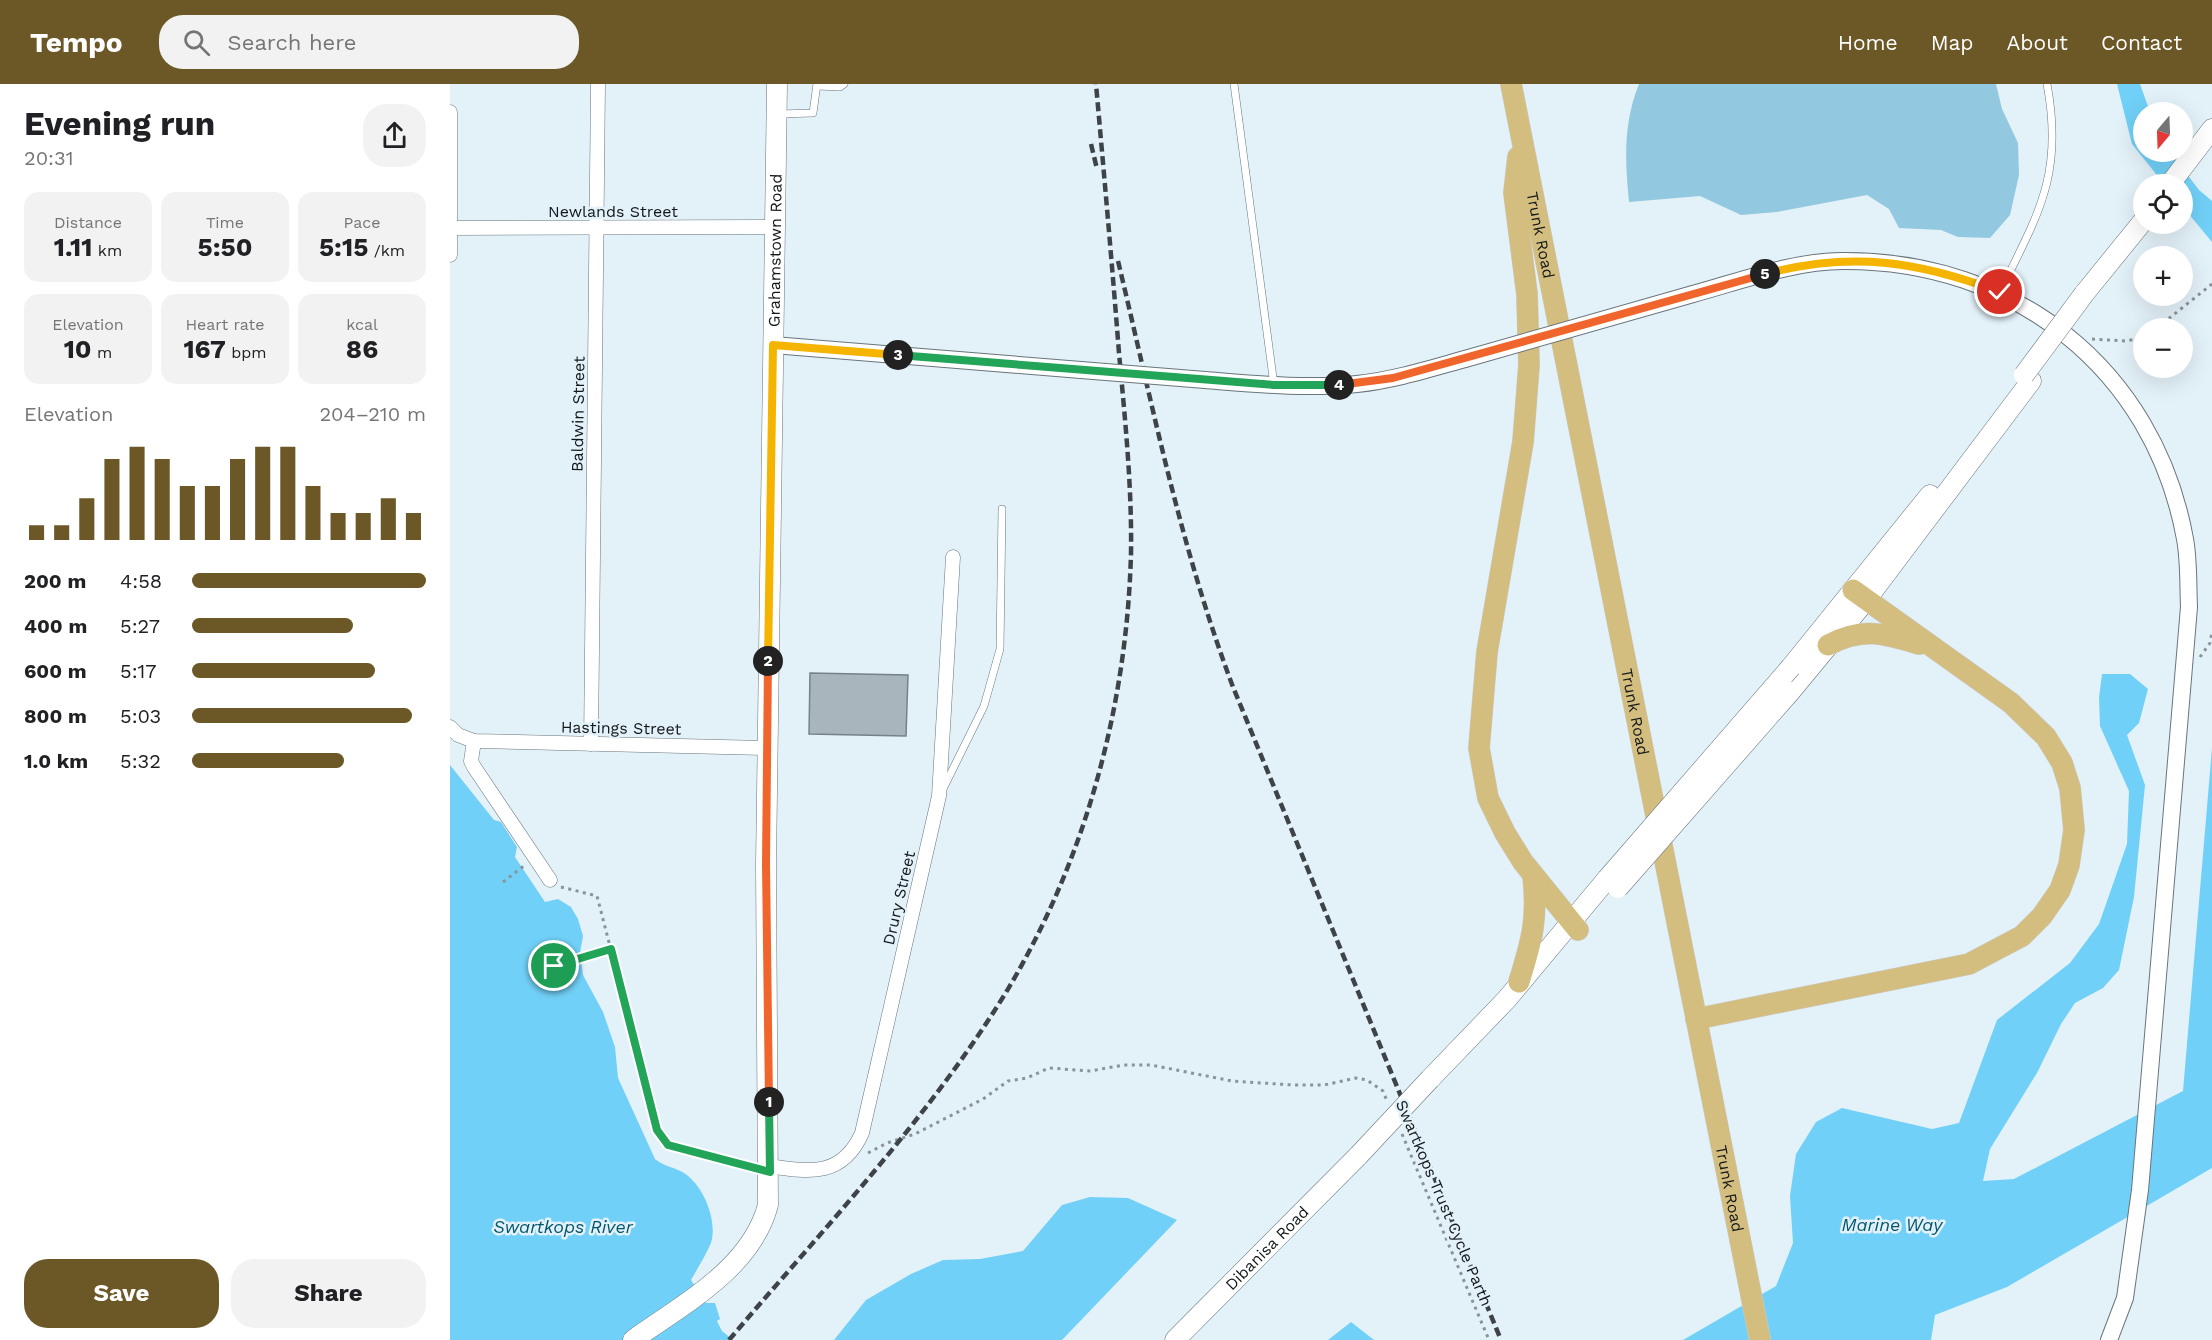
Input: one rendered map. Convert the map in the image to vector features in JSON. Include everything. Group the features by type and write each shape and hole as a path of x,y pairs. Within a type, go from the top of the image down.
{"main road":[{"name":"Grahamstown Road","path":"633,1340 702,1290 746,1252 759,1232 768,1205 770,1169 767,748 777,84"},
{"name":"Trunk Road","path":"1511,84 1760,1340"},
{"path":"1520,133 1514,193 1527,294 1529,365 1523,442 1487,652 1479,748 1488,798 1505,833 1533,875 1574,926"},
{"path":"2178,174 2207,136"},
{"path":"1612,883 1791,667 1859,595 2028,378 2134,234"},
{"path":"1696,1018 1969,964 2022,936 2042,916 2060,890 2069,865 2074,830 2070,788 2062,763 2046,737 2011,704 1859,595"},
{"path":"1612,883 1790,692 1828,645 1859,595"},
{"path":"1828,645 1853,633 1866,632 1896,637 1936,650"},
{"path":"1513,990 1534,931 1536,912 1533,875"},
{"name":"Dibanisa Road","path":"1175,1340 1359,1155 1612,883"}],"street":[{"name":"Baldwin Street","path":"591,744 598,84"},
{"path":"450,112 450,255"},
{"name":"Newlands Street","path":"451,228 775,226"},
{"path":"773,345 1274,385 1358,384 1393,378 1465,359 1780,270 1841,261 1899,263 1928,268 2000,292 2076,342 2138,411 2162,465 2185,540 2189,607 2140,1190 2125,1298 2109,1340"},
{"name":"Drury Street","path":"770,1169 823,1169 844,1160 856,1147 862,1133 939,796 953,557"},
{"path":"450,727 458,735 474,741 471,761 474,767 550,880"},
{"name":"Hastings Street","path":"474,741 767,748"}],"lane":[{"path":"777,114 813,113 817,85 840,87 844,84"},
{"path":"1234,84 1274,385"},
{"path":"2000,292 2041,207 2051,168 2053,138 2047,84"},
{"path":"939,796 963,754 984,706 1000,649 1002,509"}],"path":[{"path":"2170,318 2212,284"},
{"path":"2076,342 2092,339 2133,341"},
{"path":"503,882 535,857"},
{"path":"550,880 556,885 597,896 659,1136 674,1147 770,1169"},
{"path":"554,966 611,949"},
{"name":"Swartkops Trust Cycle Parth","path":"864,1155 887,1143 915,1134 982,1099 1008,1081 1027,1078 1049,1068 1090,1071 1124,1065 1151,1065 1232,1081 1293,1085 1324,1085 1356,1078 1367,1080 1383,1091 1388,1102"},
{"name":"Swartkops Trust Cycle Parth","path":"1401,1134 1489,1340"}],"shaded area":[{"path":"1639,84 1996,84 2002,109 2018,143 2019,175 2010,215 1990,238 1958,237 1941,230 1899,228 1889,209 1867,195 1777,212 1741,215 1700,196 1629,202 1626,142 1630,113"}],"water":[{"path":"2117,84 2140,84 2146,102 2133,102 2132,144"},
{"path":"2146,162 2178,162 2187,174 2156,174"},
{"path":"2193,182 2212,201 2212,242 2193,219"},
{"name":"Marine Way","path":"2102,674 2130,674 2148,689 2139,723 2127,735 2145,785 2134,897 2119,970 2103,988 2075,1003 2061,1024 2037,1073 1990,1149 1983,1181 2014,1179 2183,1091 2212,748 2212,1168 2007,1287 1935,1315 1931,1340 1683,1340 1776,1286 1793,1243 1790,1196 1796,1154 1816,1122 1842,1108 1932,1129 1959,1123 1997,1020 2070,963 2099,924 2127,844 2129,791 2100,726 2099,698"},
{"name":"Swartkops River","path":"450,765 494,820 501,822 517,847 515,857 545,902 558,899 571,907 578,919 583,936 580,953 583,975 603,1012 615,1047 618,1078 655,1159 684,1173 691,1179 703,1194 711,1214 713,1234 711,1243 691,1280 706,1303 715,1303 720,1319 717,1321 722,1331 733,1340 450,1340"},
{"path":"1090,1197 1128,1198 1177,1220 1062,1340 834,1340 866,1300 911,1274 943,1260 980,1259 1023,1251 1062,1205"},
{"path":"1351,1322 1374,1340 1328,1340"}],"building":[{"path":"810,673 908,675 906,736 809,734"}],"railway":[{"path":"729,1340 874,1172 943,1085 975,1040 1005,994 1058,891 1079,837 1096,782 1121,668 1128,611 1131,553 1126,428 1096,84"},
{"path":"1091,144 1097,169"},
{"path":"1118,261 1183,529 1214,634 1233,687 1501,1340"}],"route":[{"path":"554,966 611,949 659,1136 668,1145 674,1147 693,1150 770,1172 766,864 773,345 1274,385 1333,386 1393,378 1802,265 1841,261 1899,263 1956,275 2000,292"}]}
